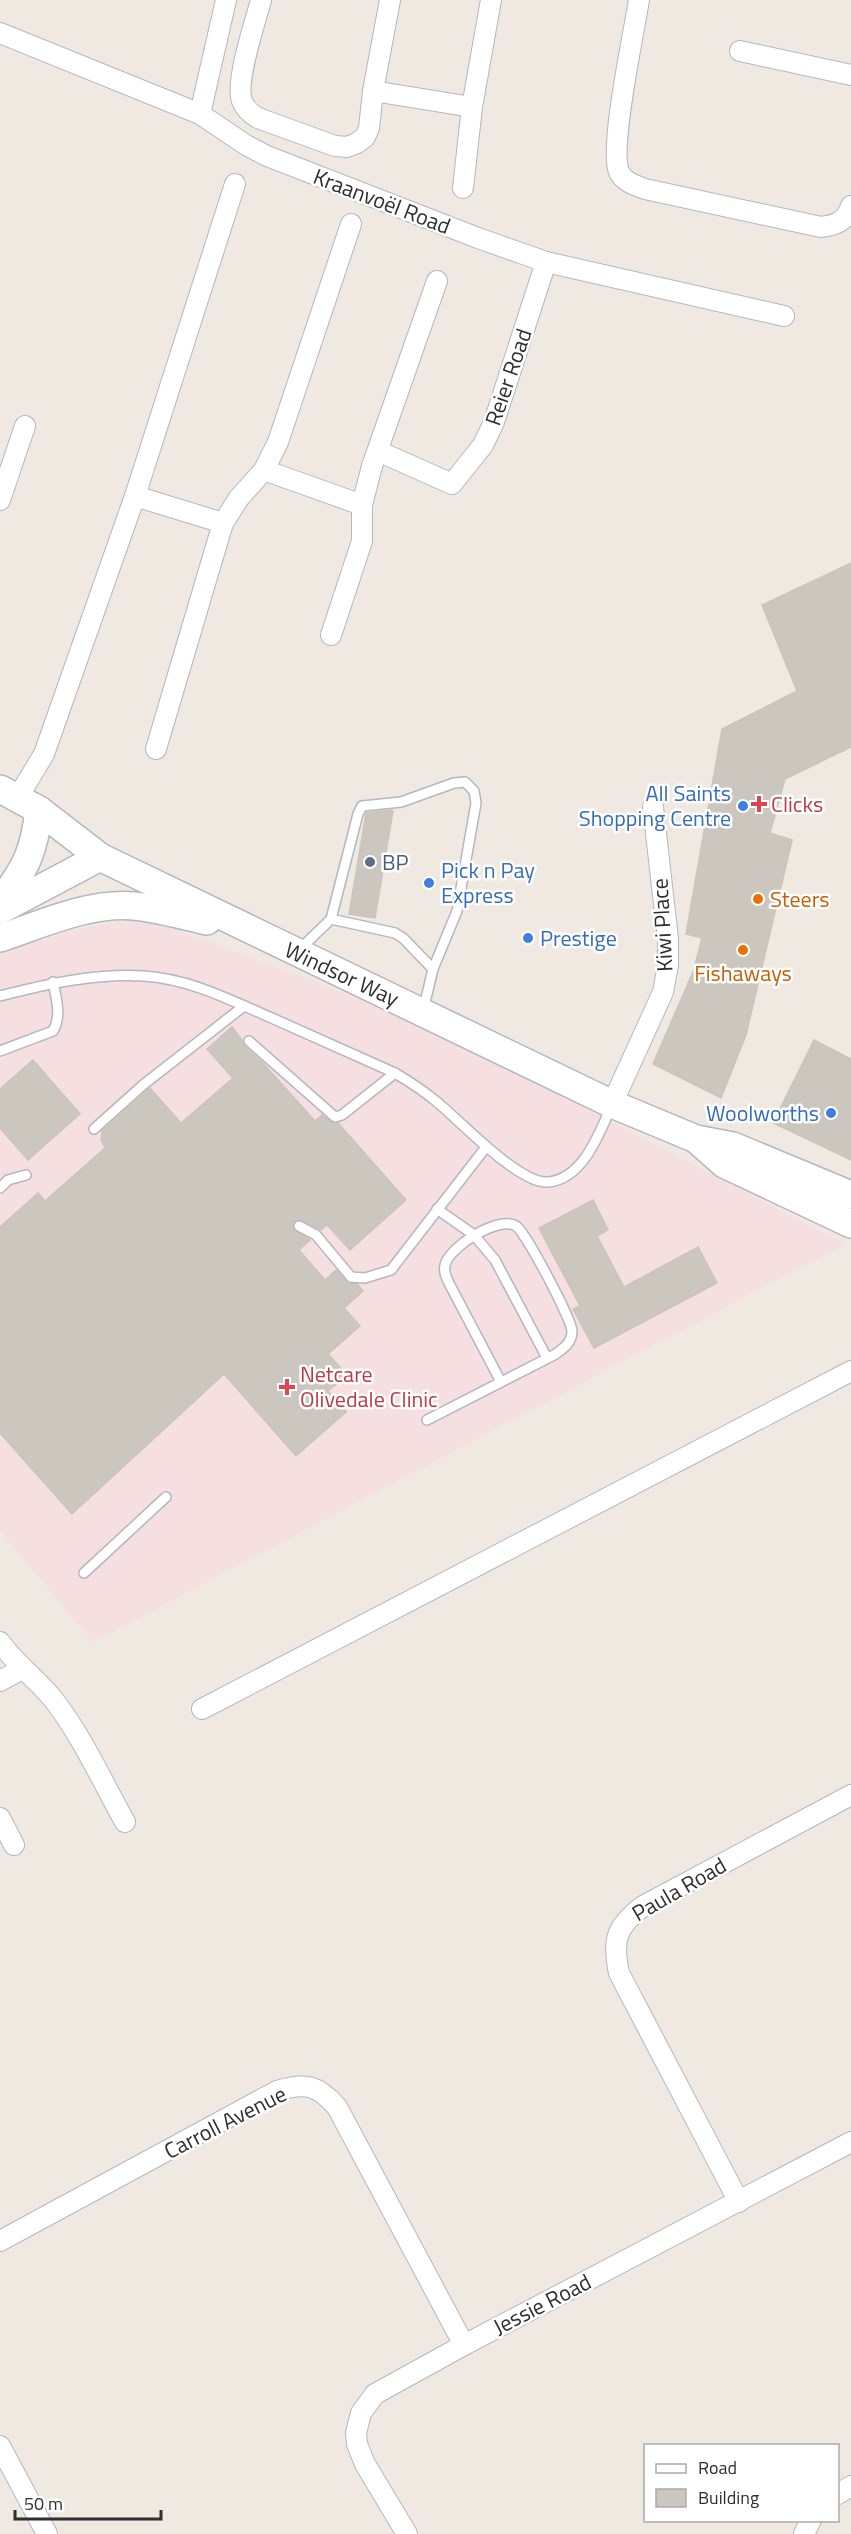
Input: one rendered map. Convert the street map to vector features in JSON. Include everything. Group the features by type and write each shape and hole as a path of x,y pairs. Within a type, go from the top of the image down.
{"street":[{"path":"200,114 226,0"},
{"path":"261,0 242,76 240,92 242,103 258,118 335,147 347,147 365,137 369,128 373,91 390,0"},
{"path":"463,188 472,107 491,0"},
{"path":"639,0 616,144 618,170 622,178 645,189 821,227 841,222 848,216 851,206"},
{"name":"Kraanvoël Road","path":"0,33 200,114 246,145 267,156 478,238 546,262 784,316"},
{"path":"740,51 851,75"},
{"path":"373,91 472,107"},
{"path":"0,902 30,858 19,798 44,754 135,496 235,184"},
{"path":"156,749 223,523 239,498 264,470 278,442 351,224"},
{"name":"Reier Road","path":"378,451 452,484 483,445 494,422 546,262"},
{"path":"330,635 362,541 362,505 378,451 437,281"},
{"path":"0,500 25,426"},
{"path":"264,470 362,505"},
{"path":"135,496 223,523"},
{"name":"Windsor Way","path":"19,798 100,857 612,1104 696,1139 733,1146 851,1195"},
{"name":"Kiwi Place","path":"612,1104 663,992 668,965 668,939 653,807"},
{"path":"0,910 100,857"},
{"path":"0,938 104,906 133,906 252,931"},
{"name":"Windsor Way","path":"696,1139 724,1164 851,1224"},
{"path":"202,1709 851,1371"},
{"path":"0,1642 22,1669 51,1696 68,1720 125,1822"},
{"path":"0,1681 22,1669"},
{"name":"Paula Road","path":"739,2202 619,1973 615,1955 616,1936 627,1919 643,1906 851,1795"},
{"path":"0,1818 14,1845"},
{"name":"Carroll Avenue","path":"0,2241 277,2091 292,2086 311,2086 326,2094 338,2107 465,2345"},
{"name":"Jessie Road","path":"407,2534 359,2453 356,2433 361,2413 375,2394 851,2142"},
{"path":"0,2446 47,2534"}],"lane":[{"path":"296,953 331,919 362,806 401,802 454,783 471,785 476,796 457,911 433,969 423,1012"},
{"path":"331,919 394,933 403,938 433,969"},
{"path":"0,996 53,982 109,976 145,976 182,982 244,1006 395,1073 437,1102 486,1147 537,1181 547,1183 569,1174 590,1150 612,1104"},
{"path":"0,1051 53,1031 57,1024 58,1014 53,982"},
{"path":"94,1129 143,1085 244,1006"},
{"path":"249,1041 335,1117 395,1073"},
{"path":"298,1226 316,1235 351,1276 365,1278 391,1270 486,1147"},
{"path":"0,1172 8,1180"},
{"path":"0,1188 8,1180 26,1175"},
{"path":"437,1209 474,1235 495,1260 547,1358"},
{"path":"427,1420 501,1382 547,1358 564,1348 570,1341 572,1326 523,1233 515,1225 506,1223 474,1235 453,1253 445,1264 445,1275 501,1382"},
{"path":"84,1573 166,1497"}],"shaded area":[{"name":"Netcare Olivedale Clinic","path":"132,919 178,930 386,1009 593,1112 845,1244 93,1642 0,1531 0,948"}],"building":[{"name":"All Saints Shopping Centre","path":"851,563 851,747 785,779 770,833 792,840 746,1035 721,1098 653,1064 693,972 702,938 686,934 722,729 797,691 762,605"},
{"path":"393,811 375,918 349,914 366,813"},
{"path":"232,1027 244,1046 262,1062 315,1121 322,1115 331,1122 338,1123 406,1200 350,1250 327,1225 321,1230 302,1220 296,1220 293,1223 294,1230 310,1240 299,1250 325,1280 336,1270 348,1283 357,1284 363,1291 344,1308 360,1326 328,1354 347,1375 328,1391 346,1412 296,1456 224,1374 72,1514 0,1433 0,1227 38,1193 45,1201 105,1148 101,1140 102,1131 150,1088 181,1123 233,1078 207,1049"},
{"path":"814,1040 851,1059 851,1160 773,1123"},
{"path":"33,1060 80,1114 28,1160 0,1128 0,1089"},
{"path":"593,1200 608,1230 597,1236 624,1287 698,1247 717,1283 594,1348 573,1309 580,1306 539,1228"}],"place":[{"name":"Clicks","path":"759,804"},
{"name":"All Saints Shopping Centre","path":"743,806"},
{"name":"BP","path":"370,862"},
{"name":"Pick n Pay Express","path":"429,883"},
{"name":"Steers","path":"758,899"},
{"name":"Prestige","path":"528,938"},
{"name":"Fishaways","path":"743,950"},
{"name":"Woolworths","path":"831,1113"},
{"name":"Netcare Olivedale Clinic","path":"287,1387"}]}
